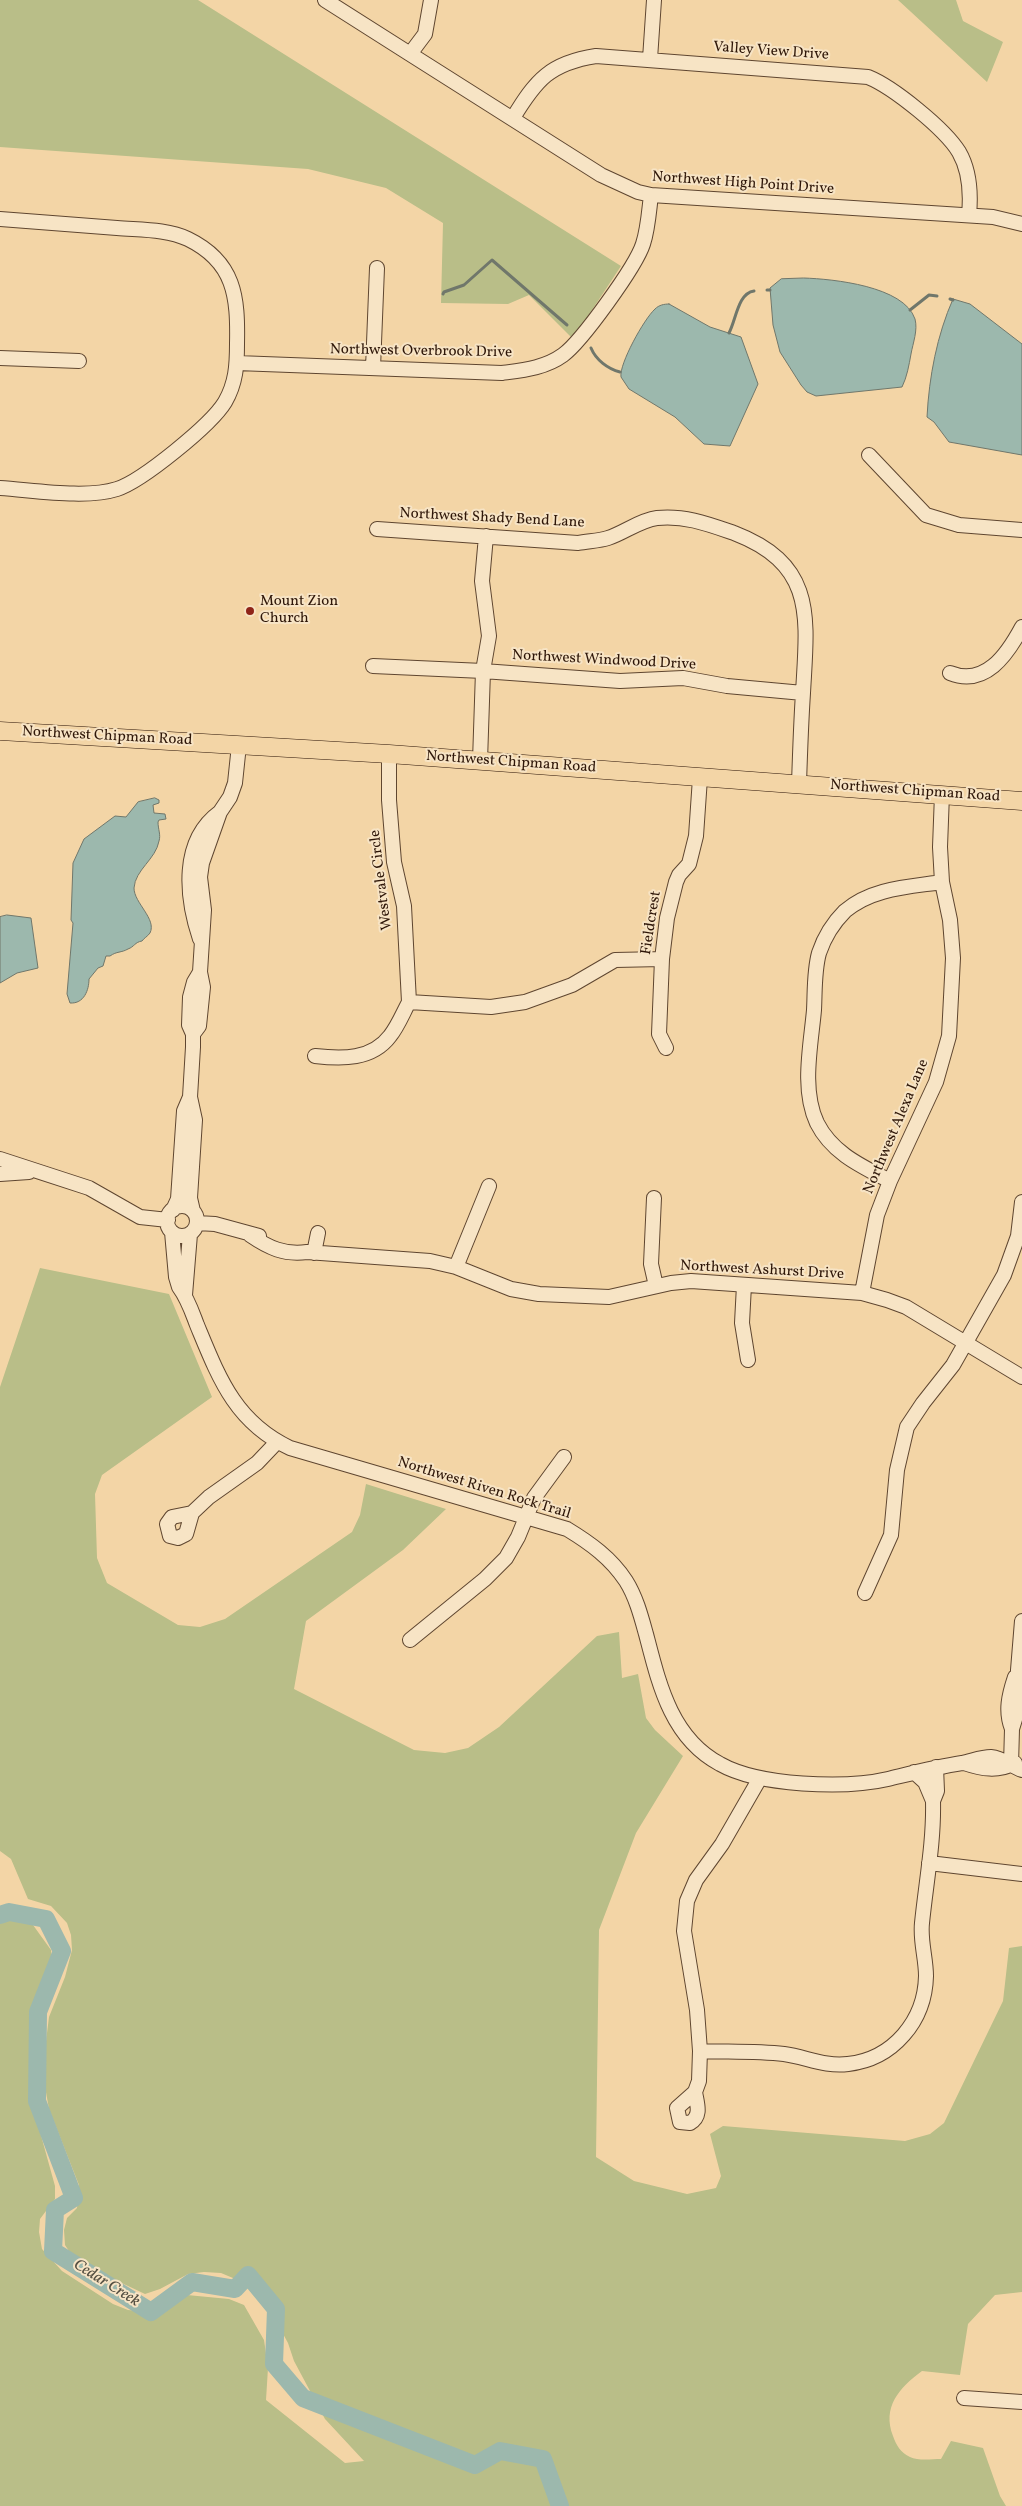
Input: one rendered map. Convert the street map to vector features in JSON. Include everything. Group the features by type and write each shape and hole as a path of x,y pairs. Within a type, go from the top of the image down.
{"main road":[{"name":"Northwest Chipman Road","path":"0,731 389,754 1022,801"}],"street":[{"name":"Northwest High Point Drive","path":"324,0 601,175 638,192 651,195 969,215 992,217 1022,224"},
{"path":"410,54 424,34 431,0"},
{"path":"650,60 654,0"},
{"name":"Valley View Drive","path":"513,118 537,81 562,65 577,59 596,56 851,74 868,77 898,92 959,152 968,178 969,215"},
{"name":"Northwest Overbrook Drive","path":"237,363 502,373 530,370 563,355 579,340 638,256 644,244 651,195"},
{"path":"0,219 157,231 186,238 197,244 216,260 235,289 238,313 237,363 230,392 214,417 136,480 117,489 94,493 0,488"},
{"path":"373,368 377,268"},
{"path":"0,358 79,361"},
{"path":"869,455 926,516 959,525 1022,530"},
{"name":"Northwest Shady Bend Lane","path":"377,529 578,543 607,539 654,518 680,517 708,524 751,540 776,556 795,578 804,602 807,640 799,784"},
{"path":"480,761 483,671 489,636 482,581 486,536"},
{"path":"950,673 962,678 984,673 1018,644 1022,627"},
{"name":"Northwest Windwood Drive","path":"373,666 483,671 620,681 683,678 728,686 803,693"},
{"name":"Northwest Riven Rock Trail","path":"185,1295 193,1223 190,1198 195,1120 190,1097 193,1034 189,1025 190,997 194,982 200,972 202,946 194,923 190,894 190,870 193,846 207,821 220,812 230,797 235,783 239,745"},
{"name":"Westvale Circle","path":"389,754 389,800 394,862 404,906 408,1002"},
{"name":"Fieldcrest","path":"666,1048 659,1034 662,959 670,901 679,874 689,864 696,836 700,778"},
{"name":"Northwest Alexa Lane","path":"862,1293 877,1215 890,1181 936,1082 948,1043 952,939 942,882 940,847 942,794"},
{"path":"890,1181 834,1148 817,1123 812,1110 809,1081 817,964 825,939 845,912 858,902 885,890 942,882"},
{"path":"316,1056 338,1058 359,1056 374,1049 390,1036 408,1002 491,1007 525,1002 572,985 615,960 662,959"},
{"name":"Northwest Riven Rock Trail","path":"190,1097 184,1111 178,1199 171,1221 176,1277 231,1400 252,1424 277,1442 305,1453 567,1529 590,1543 611,1561 626,1581 638,1604 656,1672 672,1716 691,1740 719,1764 742,1774 781,1781 867,1783 990,1757 1018,1765"},
{"path":"0,1159 88,1188 140,1217 171,1221 182,1236 193,1223 182,1207 171,1221"},
{"path":"0,1174 40,1172"},
{"path":"456,1267 489,1186"},
{"path":"654,1198 651,1264 656,1286"},
{"path":"865,1593 891,1535 897,1470 907,1427 953,1365 1004,1275 1020,1236 1022,1202"},
{"name":"Northwest Ashurst Drive","path":"193,1223 221,1225 250,1235 269,1248 293,1254 311,1252 430,1261 456,1267 484,1280 526,1293 609,1297 656,1286 691,1281 862,1293 906,1307 1022,1377"},
{"path":"311,1252 318,1233"},
{"path":"744,1285 742,1323 748,1360"},
{"path":"192,1513 209,1497 257,1463 277,1442"},
{"path":"410,1640 498,1566 512,1548 534,1498 564,1457"},
{"path":"1018,1765 1012,1729 1019,1706 1018,1670 1022,1621"},
{"path":"700,2051 785,2054 828,2065 848,2064 865,2060 891,2047 903,2036 916,2018 924,1998 926,1974 921,1932 929,1863 933,1801 937,1790 936,1767"},
{"path":"914,1772 925,1782 933,1801"},
{"path":"738,1812 742,1774"},
{"path":"695,2092 698,2082 700,2051 699,2024 685,1939 684,1917 687,1901 696,1880 722,1844 738,1812 760,1778"},
{"path":"929,1863 1022,1874"},
{"path":"964,2398 1022,2402"}],"green space":[{"path":"0,0 198,0 621,266 573,339 529,295 508,304 441,303 443,223 386,188 308,169 0,147"},
{"path":"898,0 956,0 963,21 1003,42 987,82"},
{"path":"40,1268 169,1294 212,1397 102,1475 95,1494 97,1558 107,1583 178,1625 200,1627 225,1619 352,1532 360,1515 366,1484 446,1509 403,1550 306,1621 294,1689 414,1750 445,1753 468,1748 499,1727 597,1636 619,1632 622,1678 638,1674 646,1718 655,1730 683,1756 636,1833 599,1930 596,2157 634,2181 687,2194 716,2188 721,2176 710,2134 723,2126 905,2141 930,2134 944,2123 1003,2001 1009,1948 1022,1946 1022,2292 995,2295 968,2324 960,2375 922,2371 900,2391 891,2407 890,2416 890,2426 897,2446 901,2451 913,2458 941,2459 951,2441 983,2448 1000,2496 1006,2506 0,2506 0,1915 16,1918 33,1925 51,1950 52,1961 34,2010 31,2066 32,2103 55,2186 55,2199 40,2219 39,2232 42,2249 62,2271 113,2304 128,2310 138,2311 171,2302 187,2295 229,2299 244,2305 264,2340 268,2368 266,2400 345,2463 364,2461 325,2419 294,2361 288,2343 270,2310 252,2286 221,2273 204,2272 188,2274 160,2289 145,2294 109,2277 71,2254 65,2245 64,2230 67,2218 77,2208 79,2185 49,2109 44,2081 49,2017 65,1977 72,1950 71,1935 67,1923 51,1906 28,1899 11,1859 0,1851 0,1387"}],"shaded area":[{"path":"781,279 832,280 866,286 897,299 908,308 915,319 916,332 908,371 902,387 816,396 807,392 780,352 773,325 770,288"},
{"path":"953,299 970,304 1022,344 1022,455 949,442 934,422 927,417 935,356 942,327"},
{"path":"669,304 710,327 741,337 758,384 730,446 704,444 675,417 629,389 621,377 621,371 628,352 650,314 662,305"},
{"path":"155,798 159,800 159,803 153,805 154,813 165,814 166,819 159,820 158,822 160,836 157,847 138,876 134,888 137,899 150,922 150,933 142,941 130,948 106,956 103,966 98,968 89,979 85,996 75,1003 70,1003 67,994 73,923 71,920 73,863 84,839 115,816 126,817 138,802"},
{"path":"7,915 31,918 38,968 17,973 0,983 0,917"}],"waterway":[{"path":"443,294 464,285 492,260 567,325"},
{"path":"729,333 741,302 744,297 754,291"},
{"path":"910,310 929,295 937,296"},
{"path":"591,348 603,363 611,369 620,372"},
{"name":"Cedar Creek","path":"0,1915 9,1912 46,1919 62,1951 38,2012 37,2101 74,2198 55,2210 53,2251 151,2312 192,2282 235,2289 248,2275 276,2309 274,2364 303,2398 475,2465 500,2451 543,2459 560,2506"}],"place":[{"name":"Mount Zion Church","path":"250,611"}]}
